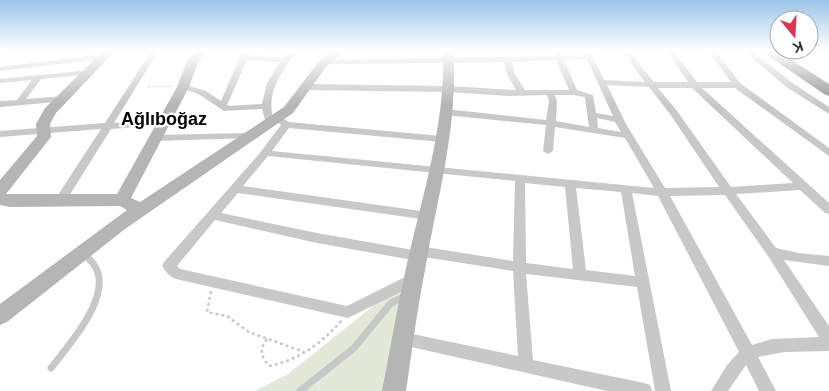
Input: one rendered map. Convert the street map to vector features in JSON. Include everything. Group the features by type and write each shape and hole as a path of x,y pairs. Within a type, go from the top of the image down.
{"highway":[{"path":"794,68 829,91"},
{"path":"808,68 829,82"}],"street":[{"path":"0,191 44,137 43,124 50,111 94,68"},
{"path":"60,201 144,68"},
{"path":"122,200 183,87 191,68"},
{"path":"223,105 233,88 239,68"},
{"path":"279,68 273,78 275,117 265,153 169,266 176,274 348,312 412,287"},
{"path":"0,316 140,210 292,107 322,68"},
{"path":"394,391 412,287 437,170 449,89 448,68"},
{"path":"510,68 522,93"},
{"path":"563,68 574,92"},
{"path":"596,68 620,120 662,192 750,353 768,391"},
{"path":"638,68 674,113 772,252 829,339"},
{"path":"682,68 694,84 829,210"},
{"path":"725,68 737,85 829,153"},
{"path":"769,68 788,84 829,111"},
{"path":"0,81 90,72"},
{"path":"20,102 40,76"},
{"path":"603,82 650,85 737,85"},
{"path":"183,87 204,93 227,108 275,117 441,139"},
{"path":"308,87 449,89 522,93 574,92 589,95 594,130"},
{"path":"548,151 552,101 550,92"},
{"path":"0,104 63,99"},
{"path":"446,112 550,123 629,136"},
{"path":"593,115 620,120"},
{"path":"0,134 163,122"},
{"path":"155,138 248,136"},
{"path":"265,153 626,190 662,192 728,191 805,186"},
{"path":"520,179 520,267 526,364"},
{"path":"570,185 580,275"},
{"path":"235,189 428,216"},
{"path":"626,190 663,391"},
{"path":"0,199 10,201 122,200 140,210"},
{"path":"213,216 317,238 419,254 643,282"},
{"path":"772,252 798,258 829,260"},
{"path":"403,340 526,364 644,391"},
{"path":"720,391 736,366 750,353 770,347 829,344"}],"lane":[{"path":"51,368 77,334 98,294 100,271 94,261 81,253"},
{"path":"300,391 354,348 391,303 412,287"}],"path":[{"path":"148,87 183,87"},
{"path":"213,282 207,312 227,316 249,332 304,352"},
{"path":"267,339 262,346 262,357 269,366 285,364 334,330 348,312"}],"green space":[{"path":"407,288 387,391 255,391 288,374 382,299"}],"district":[{"name":"Ağlıboğaz","path":"164,119"}]}
